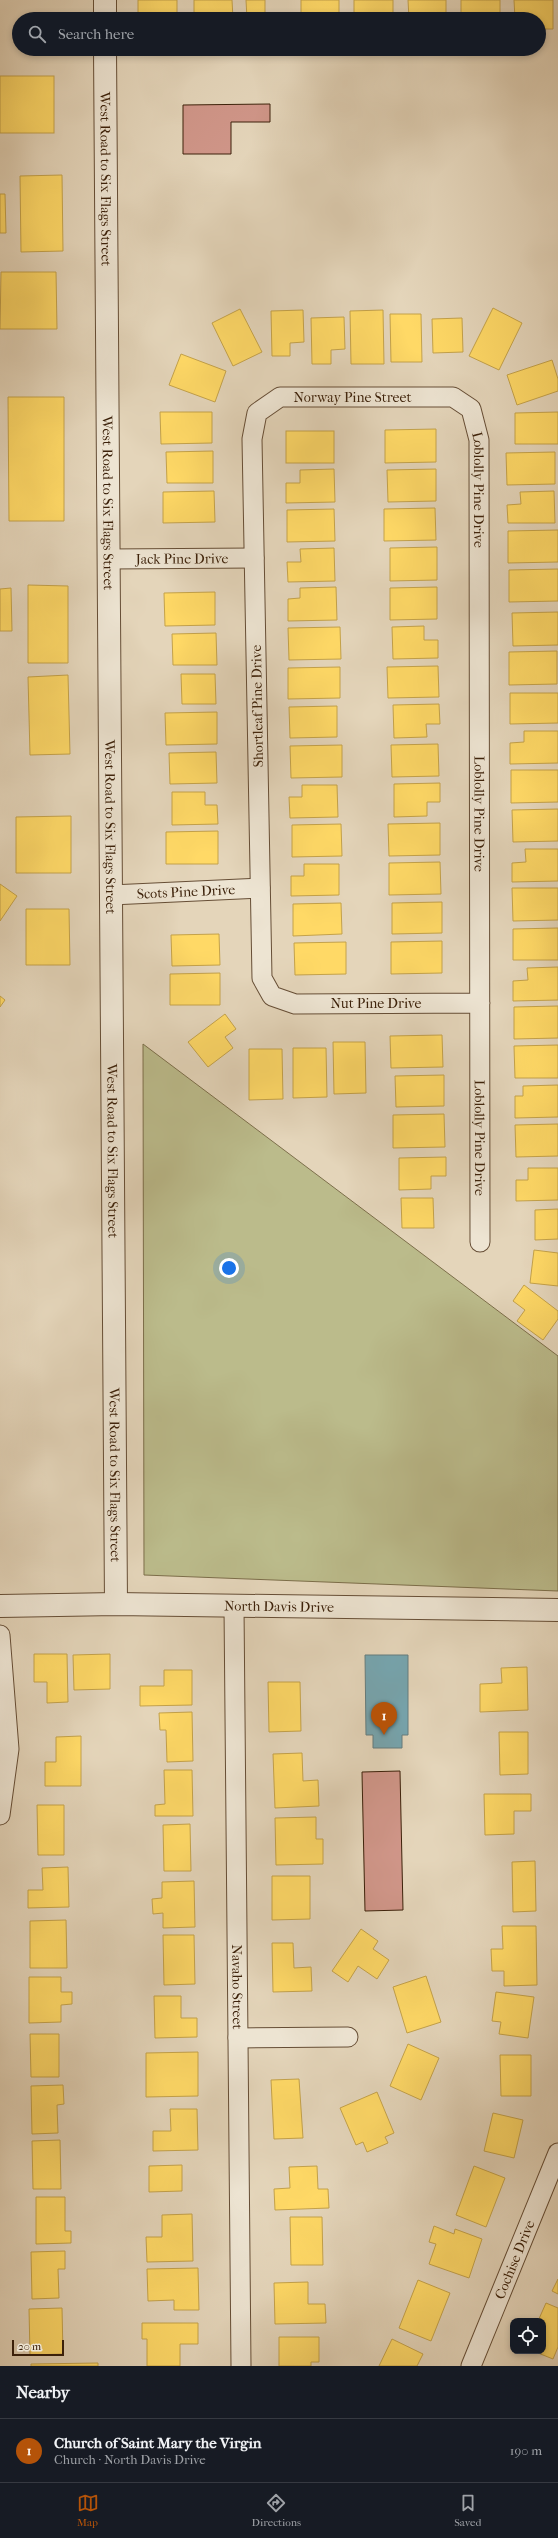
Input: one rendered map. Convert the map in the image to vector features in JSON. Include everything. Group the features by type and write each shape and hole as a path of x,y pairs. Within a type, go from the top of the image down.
{"street":[{"path":"105,0 105,12"},
{"name":"West Road to Six Flags Street","path":"105,56 116,1604"},
{"name":"Norway Pine Street","path":"257,413 280,397 453,396"},
{"name":"Loblolly Pine Drive","path":"453,396 471,409 479,440 480,1242"},
{"name":"Shortleaf Pine Drive","path":"257,413 252,439 262,978 272,996"},
{"name":"Jack Pine Drive","path":"109,559 254,558"},
{"name":"Scots Pine Drive","path":"111,895 260,888"},
{"name":"Nut Pine Drive","path":"272,996 296,1004 480,1003"},
{"name":"North Davis Drive","path":"0,1606 116,1604 234,1607 558,1610"},
{"name":"Navaho Street","path":"234,1607 241,2366"},
{"path":"0,1635 10,1749 0,1815"},
{"path":"238,2038 348,2037"},
{"name":"Cochise Drive","path":"471,2366 558,2153"}],"green space":[{"path":"143,1044 558,1356 558,1591 144,1575"}],"building: Homes":[{"path":"138,0 177,0 177,12 138,12"},
{"path":"194,0 232,0 233,12 194,12"},
{"path":"246,0 265,0 265,12 247,12"},
{"path":"301,0 339,0 339,12 301,12"},
{"path":"354,0 393,0 393,12 354,12"},
{"path":"408,0 446,0 446,12 409,12"},
{"path":"461,0 500,0 500,12 461,12"},
{"path":"514,0 553,0 553,29 546,29 546,12 515,12"},
{"path":"0,76 54,76 54,133 0,133"},
{"path":"62,175 63,251 21,252 20,176"},
{"path":"0,194 5,194 6,233 0,233"},
{"path":"1,272 56,272 57,329 0,329"},
{"path":"493,308 522,323 499,370 469,356"},
{"path":"240,309 262,352 233,366 212,323"},
{"path":"303,310 304,342 290,343 290,356 272,356 271,311"},
{"path":"383,310 384,364 351,364 350,311"},
{"path":"390,314 421,314 422,362 391,362"},
{"path":"344,317 345,349 331,350 331,364 312,364 311,318"},
{"path":"462,318 463,352 433,353 432,319"},
{"path":"181,354 226,371 215,402 169,385"},
{"path":"552,360 558,379 558,391 517,405 507,375"},
{"path":"8,397 64,397 64,521 9,521"},
{"path":"160,412 212,412 212,443 161,444"},
{"path":"558,412 558,444 515,444 515,413"},
{"path":"436,429 436,462 385,463 385,430"},
{"path":"286,431 334,431 334,463 286,463"},
{"path":"213,451 213,483 167,483 166,452"},
{"path":"555,452 555,484 507,485 506,453"},
{"path":"334,469 335,502 286,503 286,483 300,483 300,470"},
{"path":"436,469 436,501 388,502 387,470"},
{"path":"214,491 215,522 163,523 163,492"},
{"path":"554,491 555,523 508,523 507,505 521,504 520,492"},
{"path":"435,508 436,540 384,541 384,509"},
{"path":"334,509 335,541 287,542 287,510"},
{"path":"558,530 558,562 508,563 508,531"},
{"path":"437,547 437,580 390,581 390,548"},
{"path":"334,548 335,581 288,582 287,562 301,562 300,549"},
{"path":"558,569 558,601 509,602 509,570"},
{"path":"28,585 68,586 68,663 28,663"},
{"path":"336,587 337,620 288,621 288,599 300,598 300,588"},
{"path":"437,587 437,619 390,620 390,588"},
{"path":"11,588 12,631 0,631 0,589"},
{"path":"215,592 215,625 165,626 164,593"},
{"path":"558,612 558,645 513,646 512,613"},
{"path":"424,626 424,640 438,640 438,658 393,659 392,627"},
{"path":"340,627 341,659 289,660 288,628"},
{"path":"216,633 217,665 173,665 172,634"},
{"path":"557,651 557,684 509,685 509,652"},
{"path":"438,666 439,697 388,698 387,667"},
{"path":"340,667 340,698 288,699 288,668"},
{"path":"181,674 215,674 216,704 182,704"},
{"path":"68,675 70,754 30,755 28,677"},
{"path":"510,693 558,693 558,723 510,724"},
{"path":"439,704 440,724 426,724 427,737 394,738 393,705"},
{"path":"337,706 337,737 290,738 289,707"},
{"path":"217,712 217,744 166,745 165,713"},
{"path":"524,731 558,731 558,763 510,764 510,743 524,742"},
{"path":"438,744 439,776 392,777 391,745"},
{"path":"342,745 342,777 291,778 290,746"},
{"path":"216,752 217,783 170,784 169,753"},
{"path":"511,770 558,770 558,802 511,803"},
{"path":"440,783 440,802 427,802 427,816 394,817 394,784"},
{"path":"302,785 337,785 338,817 290,818 289,797 302,797"},
{"path":"172,792 205,792 205,805 217,805 218,824 172,825"},
{"path":"558,809 558,841 513,842 512,810"},
{"path":"71,816 71,873 16,873 16,817"},
{"path":"440,823 440,855 389,856 388,824"},
{"path":"341,824 342,856 292,857 292,825"},
{"path":"218,831 218,864 166,864 166,832"},
{"path":"525,849 558,849 558,881 512,882 512,863 526,862"},
{"path":"440,862 441,894 389,895 389,863"},
{"path":"304,864 339,864 339,895 291,896 291,876 304,876"},
{"path":"0,884 17,896 0,921"},
{"path":"512,888 558,888 558,920 513,921"},
{"path":"442,902 442,933 392,934 392,903"},
{"path":"341,903 342,934 293,936 293,904"},
{"path":"26,909 69,909 70,965 26,965"},
{"path":"558,928 558,960 513,960 513,929"},
{"path":"219,934 220,965 172,966 171,935"},
{"path":"442,941 442,973 391,974 391,942"},
{"path":"346,942 346,974 295,975 294,943"},
{"path":"558,967 558,1000 513,1001 513,981 528,980 527,968"},
{"path":"220,973 220,1005 170,1005 170,974"},
{"path":"0,996 5,1000 0,1007"},
{"path":"558,1006 558,1038 514,1039 514,1007"},
{"path":"225,1014 236,1029 225,1037 233,1048 208,1067 188,1042"},
{"path":"442,1035 443,1067 391,1068 390,1036"},
{"path":"333,1042 365,1042 366,1093 334,1094"},
{"path":"558,1045 558,1078 515,1078 514,1046"},
{"path":"293,1048 326,1048 327,1097 293,1098"},
{"path":"249,1049 282,1049 283,1099 249,1100"},
{"path":"444,1075 444,1106 396,1107 395,1076"},
{"path":"558,1085 558,1117 515,1118 515,1096 523,1096 523,1086"},
{"path":"444,1114 445,1147 393,1148 393,1115"},
{"path":"558,1124 558,1156 516,1157 515,1125"},
{"path":"446,1157 446,1176 431,1176 431,1189 399,1190 399,1158"},
{"path":"528,1168 558,1168 558,1200 516,1201 516,1180 528,1180"},
{"path":"401,1198 433,1198 434,1228 402,1228"},
{"path":"558,1209 558,1239 535,1240 535,1210"},
{"path":"534,1250 558,1253 558,1286 530,1283"},
{"path":"524,1285 558,1311 558,1319 543,1340 517,1321 525,1310 513,1301"},
{"path":"34,1654 67,1654 68,1702 47,1703 47,1682 34,1682"},
{"path":"110,1654 110,1689 74,1690 73,1655"},
{"path":"527,1667 528,1710 480,1712 480,1684 502,1683 501,1668"},
{"path":"164,1670 192,1670 192,1705 140,1706 140,1686 164,1686"},
{"path":"268,1682 300,1682 301,1731 269,1732"},
{"path":"192,1712 193,1761 167,1762 166,1730 160,1730 159,1713"},
{"path":"499,1732 528,1732 528,1774 500,1775"},
{"path":"81,1736 81,1786 45,1786 45,1762 56,1762 56,1737"},
{"path":"302,1753 303,1781 318,1780 319,1806 275,1808 273,1754"},
{"path":"164,1770 192,1770 193,1816 155,1816 155,1805 165,1804"},
{"path":"484,1794 531,1794 531,1811 514,1811 514,1834 485,1835"},
{"path":"37,1805 64,1805 64,1855 38,1855"},
{"path":"316,1817 316,1839 323,1839 323,1864 276,1865 275,1818"},
{"path":"190,1824 191,1871 164,1871 163,1825"},
{"path":"535,1861 536,1911 513,1912 512,1862"},
{"path":"68,1867 69,1907 28,1908 28,1890 43,1890 42,1868"},
{"path":"272,1876 310,1876 310,1919 272,1920"},
{"path":"194,1881 195,1927 163,1928 163,1913 153,1914 152,1899 162,1898 162,1882"},
{"path":"66,1920 67,1968 30,1968 30,1921"},
{"path":"502,1926 536,1926 537,1985 504,1986 504,1971 492,1971 491,1949 503,1949"},
{"path":"361,1929 378,1941 373,1949 389,1960 377,1979 358,1966 348,1982 332,1971"},
{"path":"163,1935 194,1935 195,1984 164,1985"},
{"path":"272,1943 293,1943 294,1968 311,1967 312,1991 273,1992"},
{"path":"426,1976 441,2022 407,2033 393,1987"},
{"path":"29,1977 61,1977 61,1992 72,1992 72,2004 61,2005 61,2022 29,2023"},
{"path":"496,1992 534,1997 528,2038 499,2034 501,2022 492,2021"},
{"path":"154,1996 181,1996 181,2018 197,2018 197,2037 155,2038"},
{"path":"30,2034 59,2034 59,2077 31,2077"},
{"path":"408,2044 439,2058 421,2100 390,2086"},
{"path":"198,2052 198,2096 146,2097 146,2053"},
{"path":"500,2055 531,2055 531,2096 501,2096"},
{"path":"299,2079 303,2138 274,2139 271,2080"},
{"path":"63,2085 64,2104 57,2105 58,2133 32,2134 31,2086"},
{"path":"377,2092 394,2133 385,2137 388,2143 367,2152 363,2142 356,2145 340,2108"},
{"path":"170,2109 197,2109 198,2150 153,2151 153,2131 171,2131"},
{"path":"493,2113 523,2120 514,2158 484,2151"},
{"path":"60,2140 61,2189 33,2189 32,2141"},
{"path":"182,2165 182,2191 149,2192 149,2166"},
{"path":"317,2166 318,2189 328,2189 329,2208 275,2210 274,2189 290,2188 289,2167"},
{"path":"474,2166 505,2178 486,2227 456,2215"},
{"path":"36,2197 65,2197 65,2231 71,2231 71,2243 36,2244"},
{"path":"192,2214 193,2261 147,2262 146,2237 162,2237 162,2215"},
{"path":"290,2217 322,2217 323,2265 291,2265"},
{"path":"434,2226 454,2234 455,2229 482,2239 469,2278 429,2264 436,2244 429,2242"},
{"path":"65,2251 65,2269 58,2269 59,2298 32,2299 31,2252"},
{"path":"198,2268 199,2310 174,2310 174,2300 148,2301 147,2269"},
{"path":"558,2279 558,2294 552,2291"},
{"path":"418,2280 450,2293 431,2341 399,2328"},
{"path":"308,2282 308,2304 325,2304 326,2323 275,2324 274,2283"},
{"path":"546,2303 558,2308 558,2347 553,2359 540,2354 546,2354 546,2318 539,2318"},
{"path":"62,2308 63,2354 30,2355 29,2309"},
{"path":"142,2323 198,2323 198,2344 180,2344 180,2366 147,2366 147,2339 142,2339"},
{"path":"279,2337 319,2337 319,2362 311,2362 311,2366 279,2366"},
{"path":"392,2339 423,2354 417,2366 379,2366"},
{"path":"98,2363 98,2366 31,2366 31,2364"}],"building: Public":[{"path":"365,1655 408,1655 408,1735 402,1735 402,1748 373,1748 373,1735 366,1735"}],"building: Other":[{"path":"270,104 270,122 231,122 231,154 183,154 183,105"},
{"path":"400,1771 403,1910 365,1911 362,1772"}],"place":[{"name":"Church of Saint Mary the Virgin","path":"384,1735"}]}
